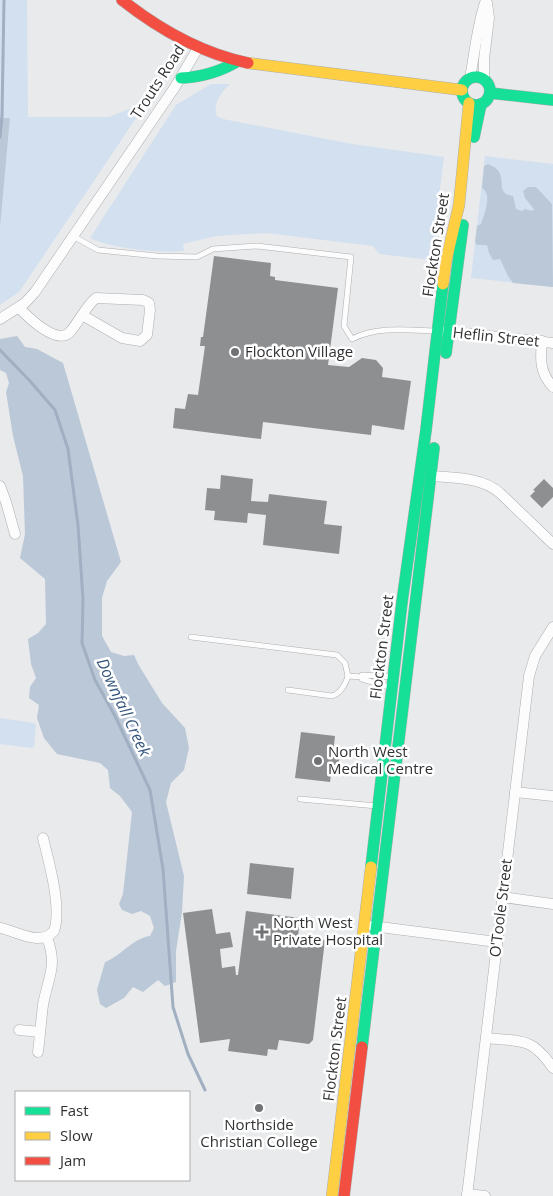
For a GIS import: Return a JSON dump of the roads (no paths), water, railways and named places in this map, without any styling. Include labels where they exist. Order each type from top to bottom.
[{"type":"street","points":[[122,0],[159,28],[198,48]]},
{"type":"street","points":[[470,78],[476,50],[479,19],[487,0]]},
{"type":"street","points":[[484,79],[484,60],[489,18],[487,0]]},
{"type":"street","name":"Trouts Road","points":[[0,319],[19,308],[35,292],[181,78],[198,48],[238,61],[462,90]]},
{"type":"street","points":[[181,78],[198,77],[228,68],[238,61]]},
{"type":"street","points":[[470,78],[484,79],[489,85],[490,93],[487,100],[481,104],[469,103],[463,98],[464,82],[470,78]]},
{"type":"street","points":[[490,93],[553,100]]},
{"type":"street","name":"Flockton Street","points":[[344,1196],[431,476],[443,331],[446,260],[458,205],[469,103]]},
{"type":"street","name":"Flockton Street","points":[[332,1196],[393,683],[443,331],[473,142],[481,104]]},
{"type":"street","points":[[19,308],[36,323],[60,337],[69,334],[82,315],[92,301],[98,298],[143,300],[148,303],[150,308],[147,335],[140,341],[122,338],[82,315]]},
{"type":"street","name":"Heflin Street","points":[[443,331],[548,342]]},
{"type":"street","points":[[548,342],[541,368],[544,377],[553,387]]},
{"type":"street","points":[[431,476],[478,482],[491,486],[553,544]]},
{"type":"street","points":[[0,486],[5,514],[15,534]]},
{"type":"street","name":"O'Toole Street","points":[[467,1195],[530,669],[534,656],[553,626]]},
{"type":"street","points":[[515,792],[553,796]]},
{"type":"street","points":[[0,928],[37,938],[47,938],[54,931],[56,918],[53,876],[43,838]]},
{"type":"street","points":[[502,898],[553,904]]},
{"type":"street","points":[[364,925],[497,942]]},
{"type":"street","points":[[38,1052],[44,1003],[53,963],[47,938]]},
{"type":"street","points":[[19,1030],[40,1032]]},
{"type":"street","points":[[486,1038],[530,1044],[541,1052],[553,1068]]},
{"type":"street","points":[[467,1195],[485,1196]]},
{"type":"lane","points":[[73,235],[98,250],[158,256],[191,257],[202,255],[213,249],[257,246],[351,257],[344,326],[352,340],[361,335],[400,329],[443,331]]},
{"type":"lane","points":[[191,637],[337,655],[345,663],[348,676],[342,689],[335,696],[288,690]]},
{"type":"lane","points":[[348,676],[362,677],[365,674],[393,683]]},
{"type":"lane","points":[[362,677],[365,682],[393,683]]},
{"type":"lane","points":[[300,799],[378,806]]},
{"type":"waterway","name":"Downfall Creek","points":[[0,137],[4,0]]},
{"type":"waterway","name":"Downfall Creek","points":[[0,350],[55,410],[68,449],[78,525],[83,599],[82,643],[95,680],[115,716],[150,790],[163,869],[173,1007],[188,1054],[205,1090]]},
{"type":"place","name":"Flockton Village","points":[[235,352]]},
{"type":"place","name":"North West Medical Centre","points":[[318,761]]},
{"type":"place","name":"North West Private Hospital","points":[[262,932]]},
{"type":"place","name":"Northside Christian College","points":[[259,1108]]}]
